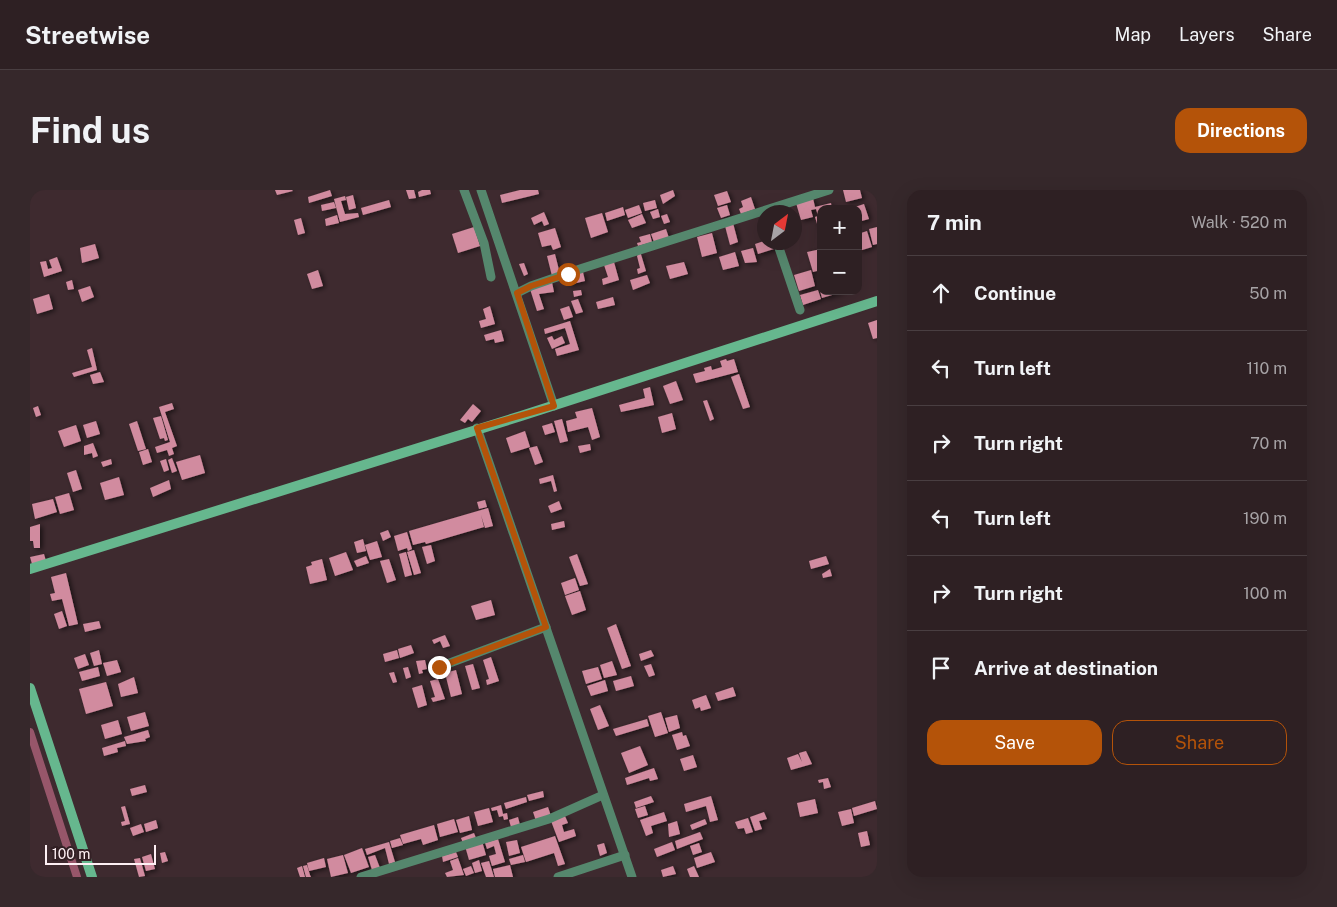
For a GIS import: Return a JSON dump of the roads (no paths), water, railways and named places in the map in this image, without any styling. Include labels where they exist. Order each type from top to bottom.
[{"type":"street","points":[[464,190],[484,243],[491,277]]},
{"type":"street","points":[[481,190],[554,406]]},
{"type":"street","points":[[787,205],[829,190]]},
{"type":"street","points":[[517,293],[531,286],[592,265],[757,215]]},
{"type":"street","points":[[780,250],[800,310]]},
{"type":"street","points":[[30,569],[477,428],[554,406],[877,301]]},
{"type":"street","points":[[477,428],[632,877]]},
{"type":"street","points":[[439,667],[546,627]]},
{"type":"street","points":[[30,688],[92,877]]},
{"type":"street","points":[[360,877],[549,819],[603,795]]},
{"type":"street","points":[[558,877],[625,855]]},
{"type":"waterway","points":[[30,732],[77,877]]}]
